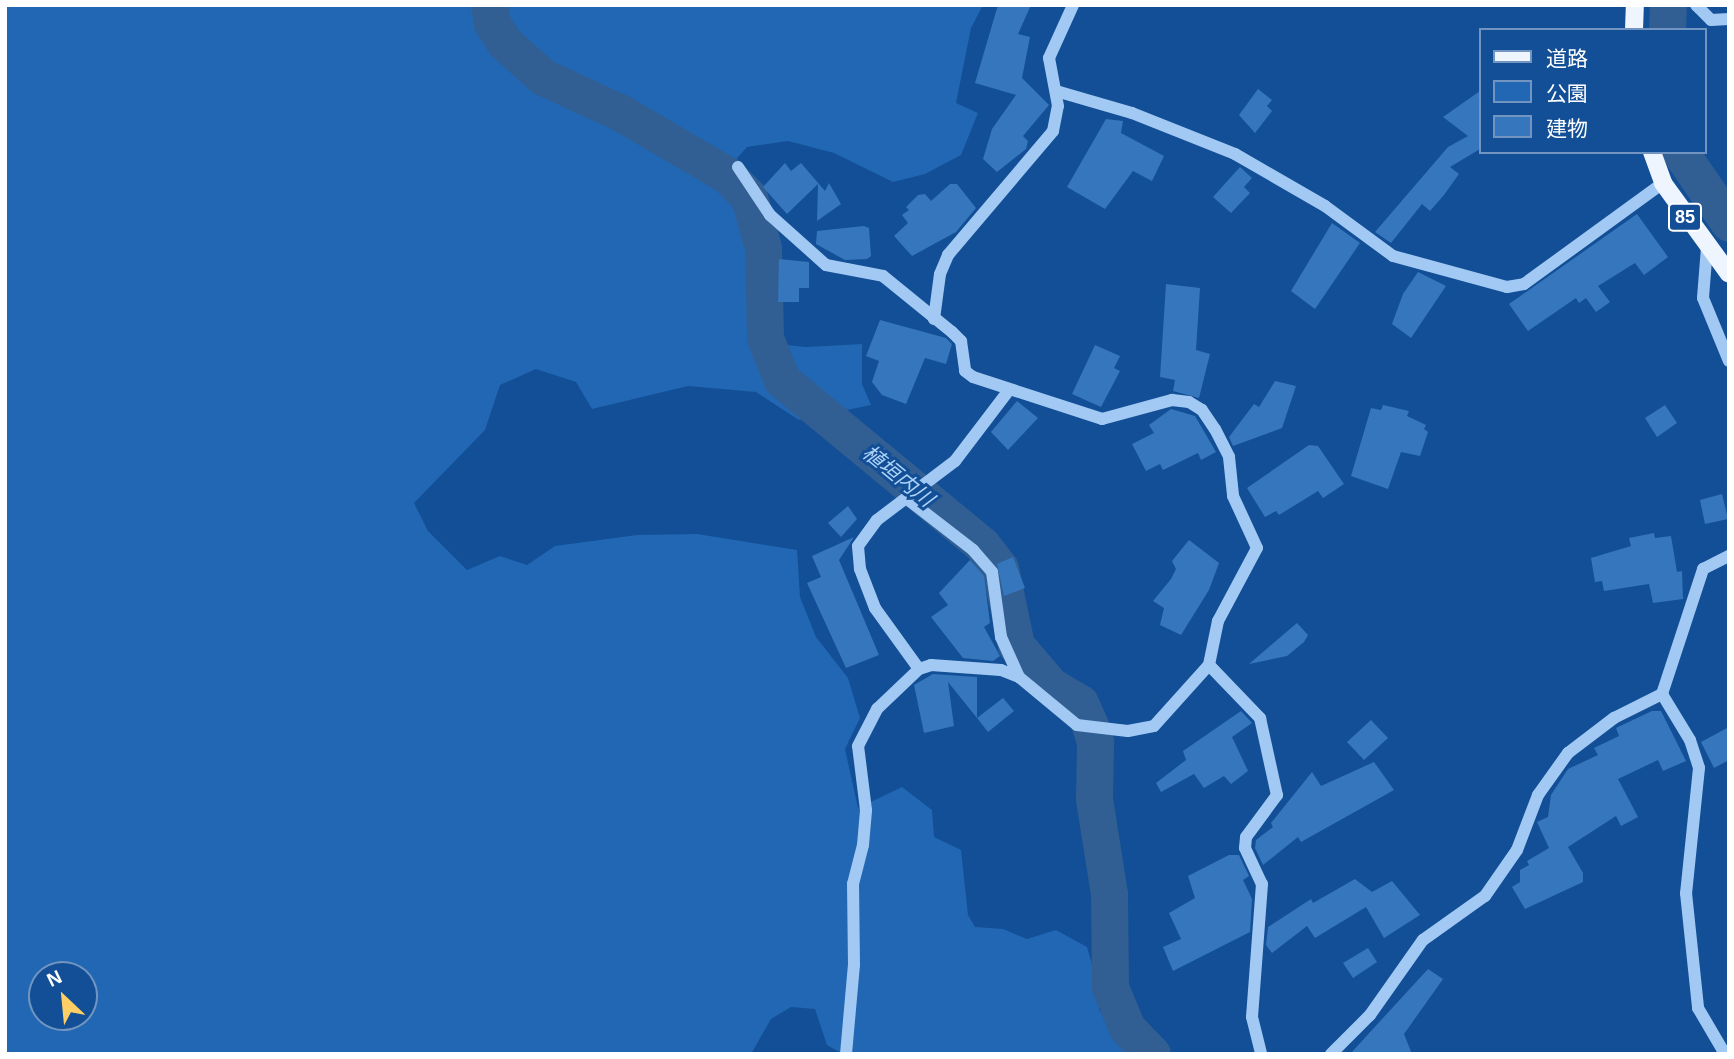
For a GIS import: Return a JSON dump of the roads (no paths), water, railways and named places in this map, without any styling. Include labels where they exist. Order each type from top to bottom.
[{"type":"main road","points":[[1634,28],[1635,5]]},
{"type":"main road","name":"85","points":[[1653,154],[1663,183],[1729,274]]},
{"type":"street","points":[[934,320],[940,274],[948,255],[983,217],[999,190],[1043,147],[1058,115],[1049,58],[1073,5]]},
{"type":"street","points":[[1696,5],[1711,20],[1729,19]]},
{"type":"street","points":[[1056,91],[1132,113],[1234,154],[1315,200],[1393,256],[1507,287],[1524,284],[1663,183]]},
{"type":"street","points":[[738,167],[770,215],[826,265],[883,276],[961,341],[965,371],[1009,390],[1102,419],[1118,418],[1172,400],[1189,402],[1202,410],[1229,457],[1233,496],[1256,548],[1219,621],[1209,665],[1154,726],[1128,731],[1077,724],[1019,677],[1001,637],[992,572],[973,550],[906,498]]},
{"type":"street","points":[[1707,247],[1703,298],[1729,361]]},
{"type":"street","points":[[919,669],[884,626],[858,558],[867,529],[955,461],[1009,390]]},
{"type":"street","points":[[1331,1054],[1370,1015],[1423,940],[1485,896],[1517,850],[1538,795],[1569,753],[1614,719],[1661,694],[1703,569],[1729,556]]},
{"type":"street","points":[[846,1054],[854,965],[853,884],[863,845],[866,810],[858,746],[877,709],[919,669],[931,664],[964,666],[1019,677]]},
{"type":"street","points":[[1209,665],[1260,718],[1276,778],[1278,795],[1246,837],[1245,848],[1262,884],[1252,1017],[1261,1054]]},
{"type":"street","points":[[1661,694],[1690,740],[1699,768],[1686,893],[1699,1008],[1725,1054]]},
{"type":"waterway","name":"植垣内川","points":[[489,5],[492,23],[505,43],[543,77],[621,113],[727,175],[749,197],[763,248],[765,338],[782,380],[982,545],[1000,568],[1016,645],[1050,685],[1080,703],[1095,742],[1094,799],[1109,894],[1110,987],[1127,1028],[1152,1054]]},
{"type":"waterway","points":[[1667,28],[1668,5]]},
{"type":"waterway","points":[[1681,154],[1729,223]]}]
